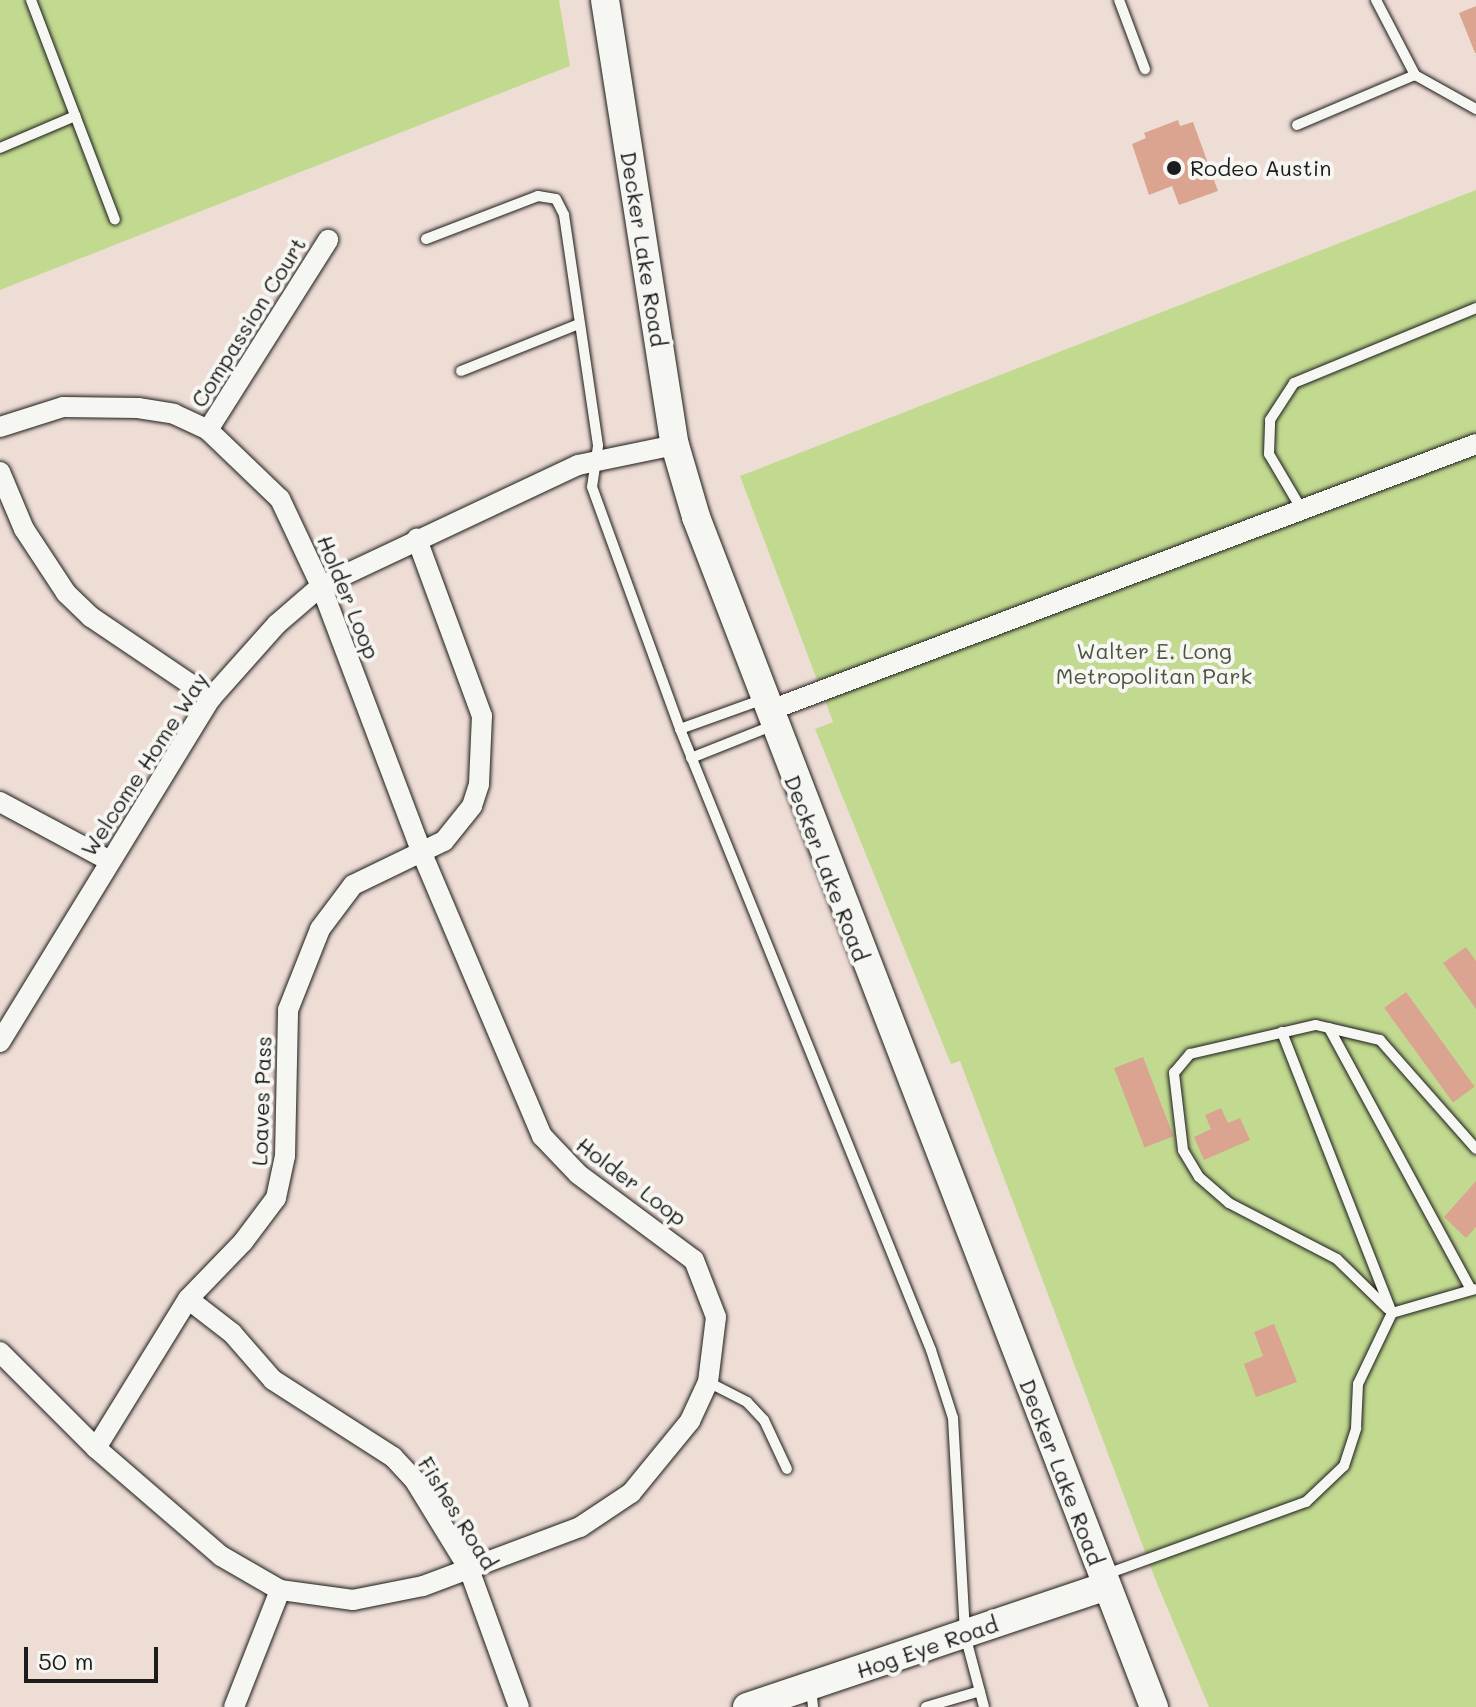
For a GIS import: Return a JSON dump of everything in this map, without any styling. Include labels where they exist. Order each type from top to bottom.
[{"type":"main road","name":"Decker Lake Road","points":[[605,0],[675,445],[696,517],[768,712],[1154,1707]]},
{"type":"main road","name":"Hog Eye Road","points":[[747,1707],[812,1696],[1104,1581]]},
{"type":"street","name":"Compassion Court","points":[[208,430],[328,240]]},
{"type":"street","name":"Holder Loop","points":[[0,427],[63,407],[105,406],[174,414],[208,430],[280,499],[321,586],[421,851],[542,1136],[578,1174],[694,1260],[716,1317],[708,1382],[690,1421],[631,1493],[580,1527],[423,1586],[353,1600],[280,1590],[209,1547],[96,1448],[0,1352]]},
{"type":"street","points":[[768,712],[1476,444]]},
{"type":"street","name":"Welcome Home Way","points":[[0,1042],[211,698],[277,624],[321,586],[578,465],[675,445]]},
{"type":"street","points":[[0,472],[24,529],[66,593],[91,617],[211,698]]},
{"type":"street","name":"Loaves Pass","points":[[96,1448],[188,1299],[243,1242],[282,1182],[288,1010],[320,929],[353,885],[421,851],[461,826],[479,784],[484,745],[482,716],[417,539]]},
{"type":"street","points":[[0,802],[110,861]]},
{"type":"street","name":"Fishes Road","points":[[188,1299],[232,1333],[273,1380],[393,1457],[415,1481],[469,1569],[519,1707]]},
{"type":"street","points":[[234,1707],[280,1590]]},
{"type":"lane","points":[[31,0],[115,220]]},
{"type":"lane","points":[[1119,0],[1145,69]]},
{"type":"lane","points":[[1376,0],[1415,75],[1476,109]]},
{"type":"lane","points":[[1297,125],[1415,75]]},
{"type":"lane","points":[[0,148],[75,116]]},
{"type":"lane","points":[[426,239],[538,196],[556,199],[564,215],[598,446],[592,487],[691,758],[931,1350],[953,1418],[965,1635],[984,1707]]},
{"type":"lane","points":[[1302,510],[1269,454],[1270,420],[1294,383],[1476,308]]},
{"type":"lane","points":[[461,371],[579,324]]},
{"type":"lane","points":[[680,729],[768,712]]},
{"type":"lane","points":[[691,758],[768,712]]},
{"type":"lane","points":[[1392,1313],[1337,1259],[1229,1203],[1199,1177],[1183,1150],[1174,1073],[1190,1054],[1316,1025],[1380,1040],[1476,1149]]},
{"type":"lane","points":[[1329,1028],[1473,1289],[1392,1313]]},
{"type":"lane","points":[[1104,1581],[1306,1502],[1344,1466],[1356,1428],[1358,1384],[1392,1313],[1282,1032]]},
{"type":"lane","points":[[708,1382],[747,1402],[764,1420],[787,1469]]},
{"type":"lane","points":[[926,1707],[980,1691]]},
{"type":"green space","points":[[0,0],[559,0],[570,66],[0,290]]},
{"type":"green space","name":"Walter E. Long Metropolitan Park","points":[[1476,190],[1476,1707],[1209,1707],[1156,1581],[960,1061],[951,1064],[815,729],[833,722],[740,476]]},
{"type":"building","points":[[1476,6],[1476,53],[1475,53],[1459,13]]},
{"type":"building","name":"Rodeo Austin","points":[[1178,120],[1180,126],[1193,122],[1218,191],[1179,205],[1172,186],[1149,195],[1132,144],[1146,138],[1144,133]]},
{"type":"building","points":[[1466,947],[1476,961],[1476,1009],[1443,963]]},
{"type":"building","points":[[1406,992],[1475,1087],[1453,1103],[1384,1008]]},
{"type":"building","points":[[1143,1057],[1173,1136],[1145,1147],[1114,1068]]},
{"type":"building","points":[[1221,1108],[1228,1123],[1240,1118],[1250,1140],[1204,1160],[1194,1137],[1211,1129],[1205,1115]]},
{"type":"building","points":[[1476,1181],[1476,1227],[1466,1238],[1444,1217]]},
{"type":"building","points":[[1274,1324],[1297,1382],[1256,1397],[1244,1364],[1263,1356],[1254,1332]]},
{"type":"place","name":"Rodeo Austin","points":[[1174,168]]}]
